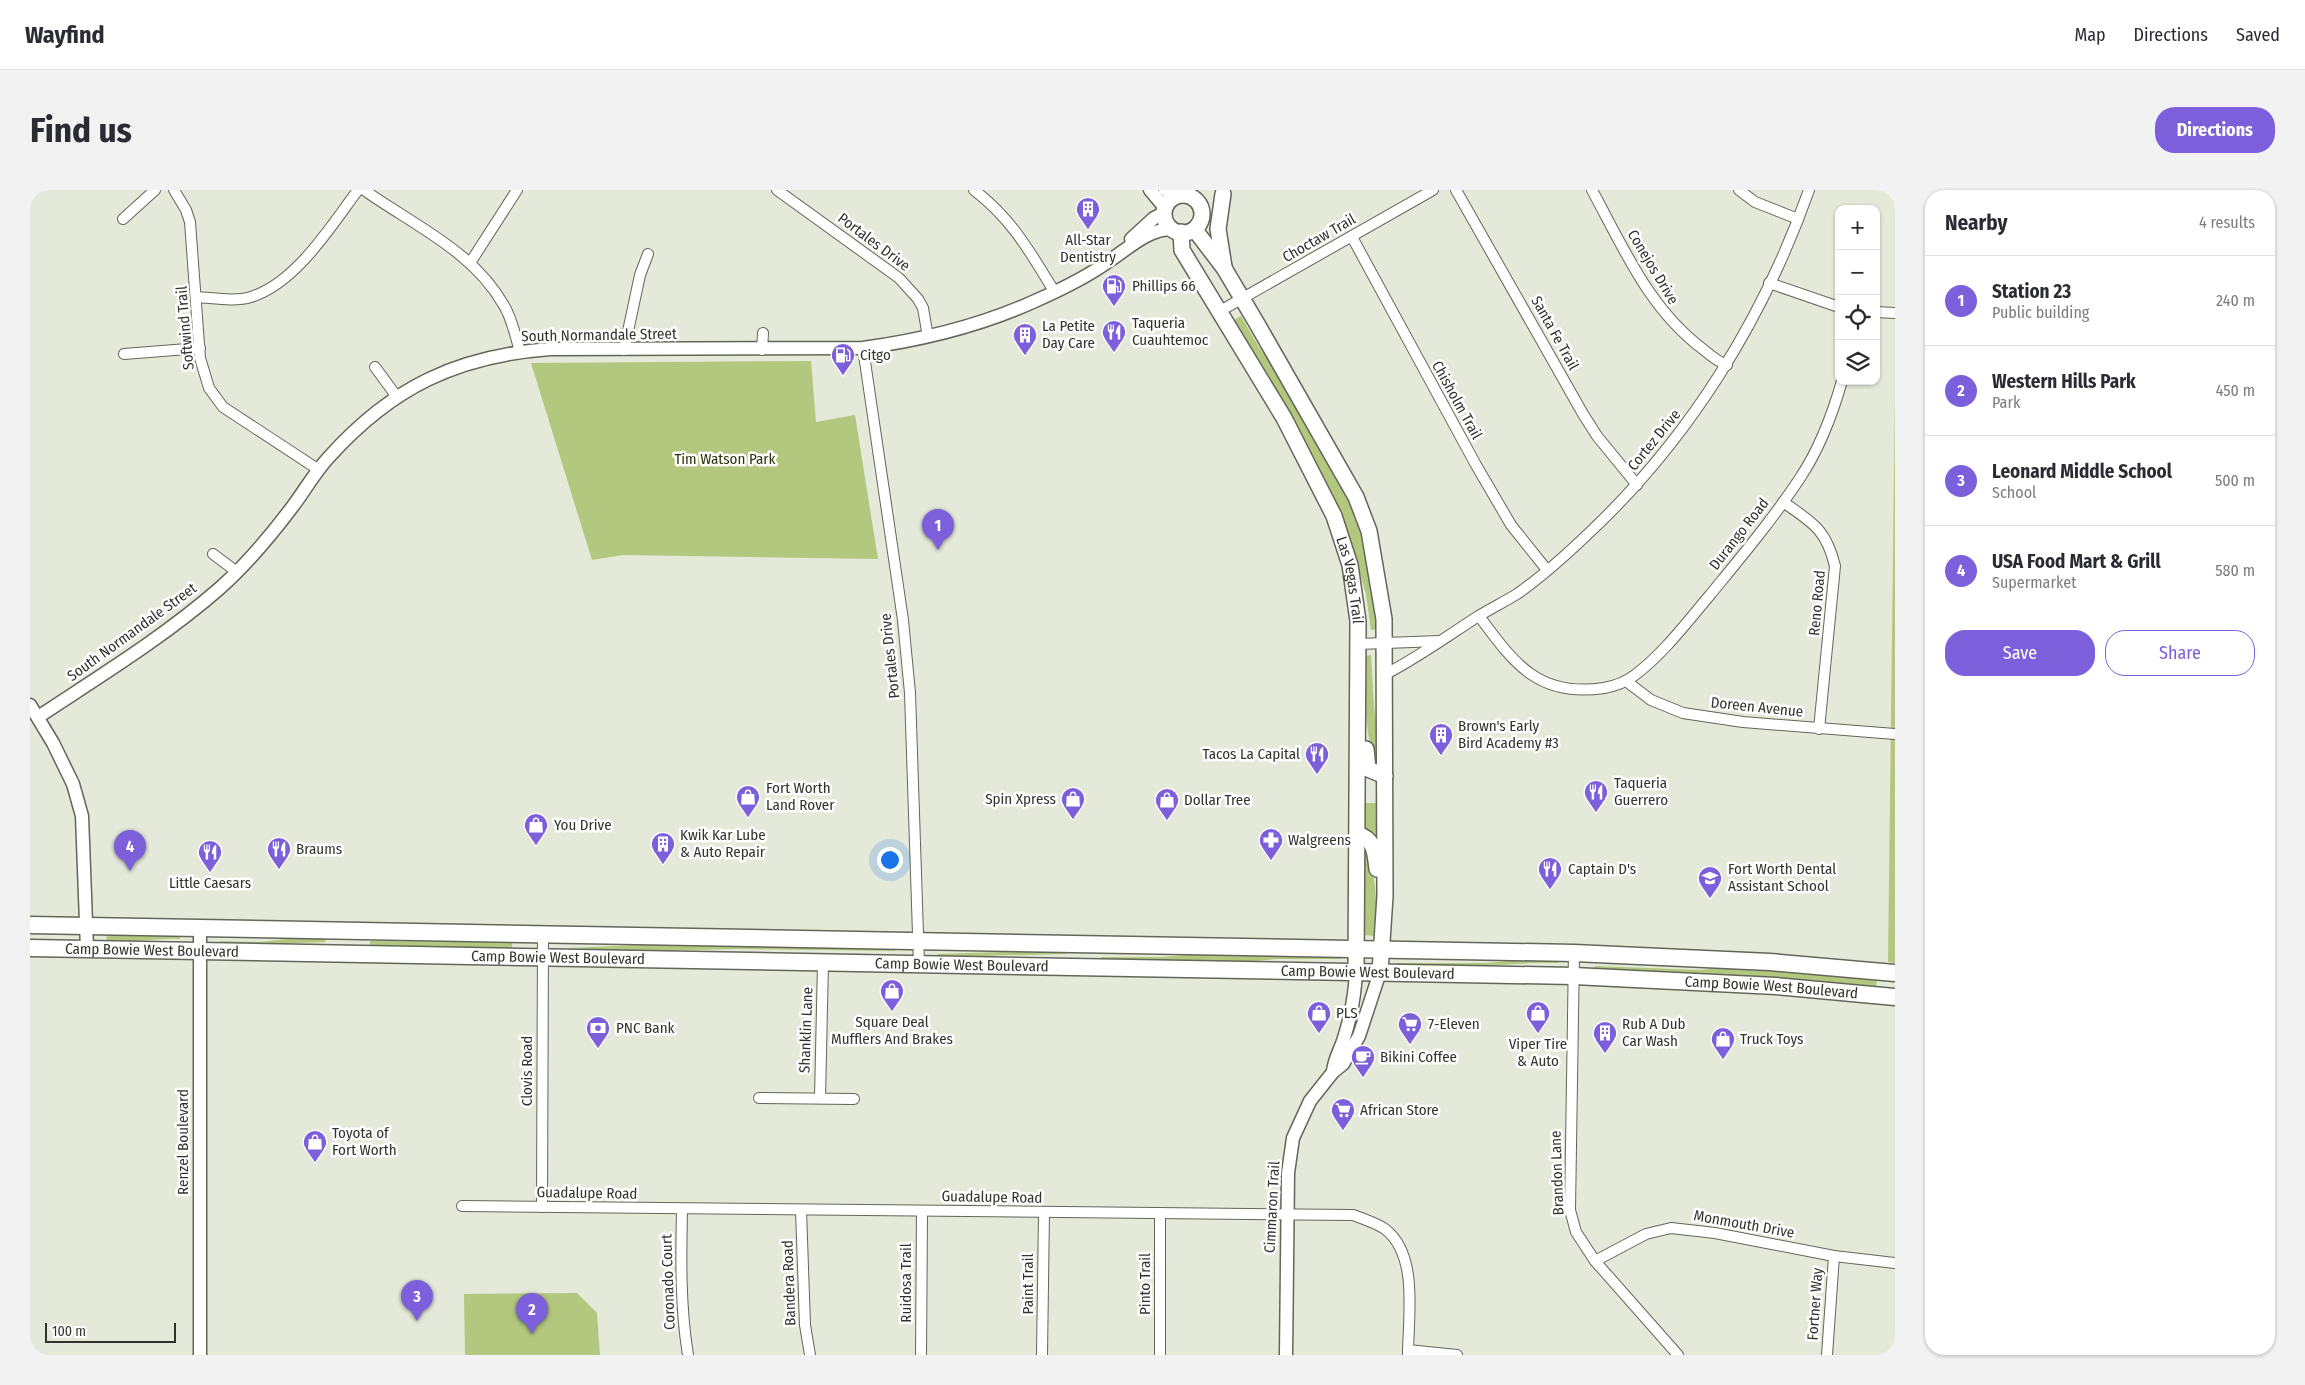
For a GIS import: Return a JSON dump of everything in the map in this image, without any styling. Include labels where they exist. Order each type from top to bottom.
[{"type":"main road","points":[[1176,231],[1194,229],[1224,192]]},
{"type":"main road","points":[[1224,192],[1218,229],[1224,268]]},
{"type":"main road","points":[[1164,211],[1168,202],[1180,196],[1201,194],[1200,221],[1195,230],[1224,268]]},
{"type":"main road","name":"Las Vegas Trail","points":[[1164,211],[1176,231],[1182,250],[1204,289],[1220,311],[1284,418],[1334,516],[1350,565],[1358,621],[1356,972]]},
{"type":"main road","name":"Las Vegas Trail","points":[[1224,268],[1356,497],[1369,531],[1384,619],[1385,896],[1380,972]]},
{"type":"main road","points":[[1357,715],[1364,723],[1366,729],[1368,769],[1385,776]]},
{"type":"main road","points":[[1357,834],[1365,836],[1373,846],[1378,885],[1380,892],[1385,896]]},
{"type":"main road","name":"Camp Bowie West Boulevard","points":[[30,925],[1574,953],[1770,962],[1895,973]]},
{"type":"main road","points":[[340,931],[340,954]]},
{"type":"main road","points":[[1086,945],[1086,967]]},
{"type":"main road","name":"Camp Bowie West Boulevard","points":[[30,948],[1574,976],[1766,986],[1889,996]]},
{"type":"main road","points":[[1889,996],[1885,985],[1895,980]]},
{"type":"street","points":[[123,219],[155,190]]},
{"type":"street","name":"Softwind Trail","points":[[174,190],[186,210],[190,222],[200,358],[209,388],[223,407],[319,470]]},
{"type":"street","points":[[197,297],[240,299],[250,298],[265,291],[285,276],[312,251],[358,190]]},
{"type":"street","points":[[364,190],[456,252],[478,271],[504,305],[520,351]]},
{"type":"street","points":[[470,263],[517,190]]},
{"type":"street","name":"Portales Drive","points":[[777,190],[900,278],[918,298],[923,308],[928,337]]},
{"type":"street","points":[[974,190],[1013,226],[1030,248],[1054,291]]},
{"type":"street","points":[[1150,190],[1164,211]]},
{"type":"street","points":[[1165,190],[1180,196]]},
{"type":"street","name":"Choctaw Trail","points":[[1220,311],[1433,190]]},
{"type":"street","name":"Santa Fe Trail","points":[[1456,190],[1583,414],[1597,436],[1637,485]]},
{"type":"street","name":"Conejos Drive","points":[[1592,190],[1644,285],[1667,318],[1686,336],[1727,365]]},
{"type":"street","points":[[1739,190],[1755,202],[1798,219]]},
{"type":"street","name":"Cortez Drive","points":[[1384,675],[1517,594],[1601,522],[1637,485],[1693,416],[1727,365],[1769,283],[1809,190]]},
{"type":"street","name":"South Normandale Street","points":[[1124,250],[1130,240],[1164,211]]},
{"type":"street","name":"South Normandale Street","points":[[38,717],[174,626],[236,572],[292,508],[328,457],[372,415],[397,397],[426,380],[466,363],[520,351],[550,349],[762,350],[863,348],[928,337],[1008,313],[1109,262],[1153,232],[1176,231]]},
{"type":"street","name":"Chisholm Trail","points":[[1352,236],[1511,525],[1546,570]]},
{"type":"street","points":[[624,350],[640,276],[648,254]]},
{"type":"street","points":[[1769,283],[1835,306]]},
{"type":"street","points":[[1880,312],[1895,313]]},
{"type":"street","points":[[762,350],[763,334]]},
{"type":"street","points":[[124,354],[200,348]]},
{"type":"street","name":"Portales Drive","points":[[863,348],[903,620],[910,693],[915,796],[919,964]]},
{"type":"street","points":[[375,367],[397,397]]},
{"type":"street","name":"Durango Road","points":[[1626,681],[1649,662],[1688,621],[1769,523],[1818,447],[1830,420],[1841,385]]},
{"type":"street","name":"Reno Road","points":[[1783,502],[1819,529],[1828,540],[1835,566],[1819,728]]},
{"type":"street","points":[[213,554],[236,572]]},
{"type":"street","points":[[1478,616],[1507,655],[1530,676],[1543,682],[1560,687],[1593,689],[1626,681]]},
{"type":"street","points":[[1358,644],[1441,641]]},
{"type":"street","name":"Doreen Avenue","points":[[1626,681],[1651,700],[1682,713],[1895,734]]},
{"type":"street","points":[[30,705],[73,784],[82,816],[87,949]]},
{"type":"street","name":"Renzel Boulevard","points":[[200,929],[200,1355]]},
{"type":"street","name":"Clovis Road","points":[[542,1207],[543,935]]},
{"type":"street","name":"Brandon Lane","points":[[1574,953],[1570,1210],[1576,1232],[1595,1261],[1678,1355]]},
{"type":"street","name":"Shanklin Lane","points":[[820,1098],[823,962]]},
{"type":"street","name":"Cimmaron Trail","points":[[1333,1072],[1335,1057],[1343,1040],[1352,1010],[1356,972]]},
{"type":"street","name":"Cimmaron Trail","points":[[1286,1355],[1286,1215],[1288,1173],[1293,1138],[1310,1101],[1333,1072],[1343,1064],[1359,1036],[1380,972]]},
{"type":"street","points":[[759,1098],[854,1099]]},
{"type":"street","name":"Guadalupe Road","points":[[462,1206],[1353,1215],[1386,1230],[1396,1241],[1407,1261],[1408,1353]]},
{"type":"street","name":"Coronado Court","points":[[682,1208],[682,1319],[688,1355]]},
{"type":"street","name":"Bandera Road","points":[[801,1210],[805,1325],[810,1355]]},
{"type":"street","name":"Ruidosa Trail","points":[[921,1355],[922,1211]]},
{"type":"street","name":"Paint Trail","points":[[1042,1355],[1044,1212]]},
{"type":"street","name":"Pinto Trail","points":[[1160,1213],[1160,1355]]},
{"type":"street","name":"Monmouth Drive","points":[[1595,1261],[1646,1234],[1671,1228],[1715,1233],[1834,1256],[1895,1264]]},
{"type":"street","name":"Fortner Way","points":[[1827,1355],[1834,1256]]},
{"type":"street","points":[[1408,1353],[1457,1355]]},
{"type":"green space","points":[[1241,316],[1259,347],[1279,374],[1352,504],[1364,534],[1371,564],[1378,629],[1371,630],[1366,594],[1341,513],[1234,320]]},
{"type":"green space","name":"Tim Watson Park","points":[[811,361],[816,422],[855,415],[878,559],[623,555],[592,560],[531,363]]},
{"type":"green space","points":[[1895,394],[1895,963],[1888,962]]},
{"type":"green space","points":[[1371,655],[1378,736],[1378,767],[1376,769],[1369,741],[1365,699],[1364,656]]},
{"type":"green space","points":[[1365,803],[1377,803],[1377,838],[1364,827]]},
{"type":"green space","points":[[1365,848],[1372,870],[1375,891],[1376,936],[1364,935]]},
{"type":"green space","points":[[107,935],[180,936],[180,939],[106,941]]},
{"type":"green space","points":[[294,938],[326,938],[325,942],[220,944],[220,941],[260,942]]},
{"type":"green space","points":[[370,941],[512,942],[512,950],[370,946]]},
{"type":"green space","points":[[668,944],[895,949],[895,951],[737,949],[641,951],[566,948]]},
{"type":"green space","points":[[1066,951],[1066,954],[937,957],[937,954]]},
{"type":"green space","points":[[1200,954],[1341,956],[1341,959],[1277,959],[1243,962],[1100,960],[1101,957],[1162,957]]},
{"type":"green space","points":[[1519,960],[1557,960],[1558,963],[1484,966],[1397,965],[1397,963],[1486,963]]},
{"type":"green space","points":[[1595,966],[1701,970],[1725,967],[1877,979],[1876,987],[1717,975],[1594,969]]},
{"type":"green space","points":[[577,1293],[597,1313],[600,1355],[465,1355],[464,1294]]},
{"type":"place","name":"All-Star Dentistry","points":[[1088,230]]},
{"type":"place","name":"Phillips 66","points":[[1114,307]]},
{"type":"place","name":"Taqueria Cuauhtemoc","points":[[1114,353]]},
{"type":"place","name":"La Petite Day Care","points":[[1025,356]]},
{"type":"place","name":"Citgo","points":[[843,376]]},
{"type":"place","name":"Station 23","points":[[938,550]]},
{"type":"place","name":"Brown's Early Bird Academy #3","points":[[1441,756]]},
{"type":"place","name":"Tacos La Capital","points":[[1317,775]]},
{"type":"place","name":"Taqueria Guerrero","points":[[1596,813]]},
{"type":"place","name":"Fort Worth Land Rover","points":[[748,818]]},
{"type":"place","name":"Spin Xpress","points":[[1073,820]]},
{"type":"place","name":"Dollar Tree","points":[[1167,821]]},
{"type":"place","name":"You Drive","points":[[536,846]]},
{"type":"place","name":"Walgreens","points":[[1271,861]]},
{"type":"place","name":"Kwik Kar Lube & Auto Repair","points":[[663,865]]},
{"type":"place","name":"Braums","points":[[279,870]]},
{"type":"place","name":"USA Food Mart & Grill","points":[[130,871]]},
{"type":"place","name":"Little Caesars","points":[[210,873]]},
{"type":"place","name":"Captain D's","points":[[1550,890]]},
{"type":"place","name":"Fort Worth Dental Assistant School","points":[[1710,899]]},
{"type":"place","name":"Square Deal Mufflers And Brakes","points":[[892,1012]]},
{"type":"place","name":"PLS","points":[[1319,1034]]},
{"type":"place","name":"Viper Tire & Auto","points":[[1538,1034]]},
{"type":"place","name":"7-Eleven","points":[[1410,1045]]},
{"type":"place","name":"PNC Bank","points":[[598,1049]]},
{"type":"place","name":"Rub A Dub Car Wash","points":[[1605,1054]]},
{"type":"place","name":"Truck Toys","points":[[1723,1060]]},
{"type":"place","name":"Bikini Coffee","points":[[1363,1078]]},
{"type":"place","name":"African Store","points":[[1343,1131]]},
{"type":"place","name":"Toyota of Fort Worth","points":[[315,1163]]},
{"type":"place","name":"Leonard Middle School","points":[[417,1321]]},
{"type":"place","name":"Western Hills Park","points":[[532,1334]]}]
